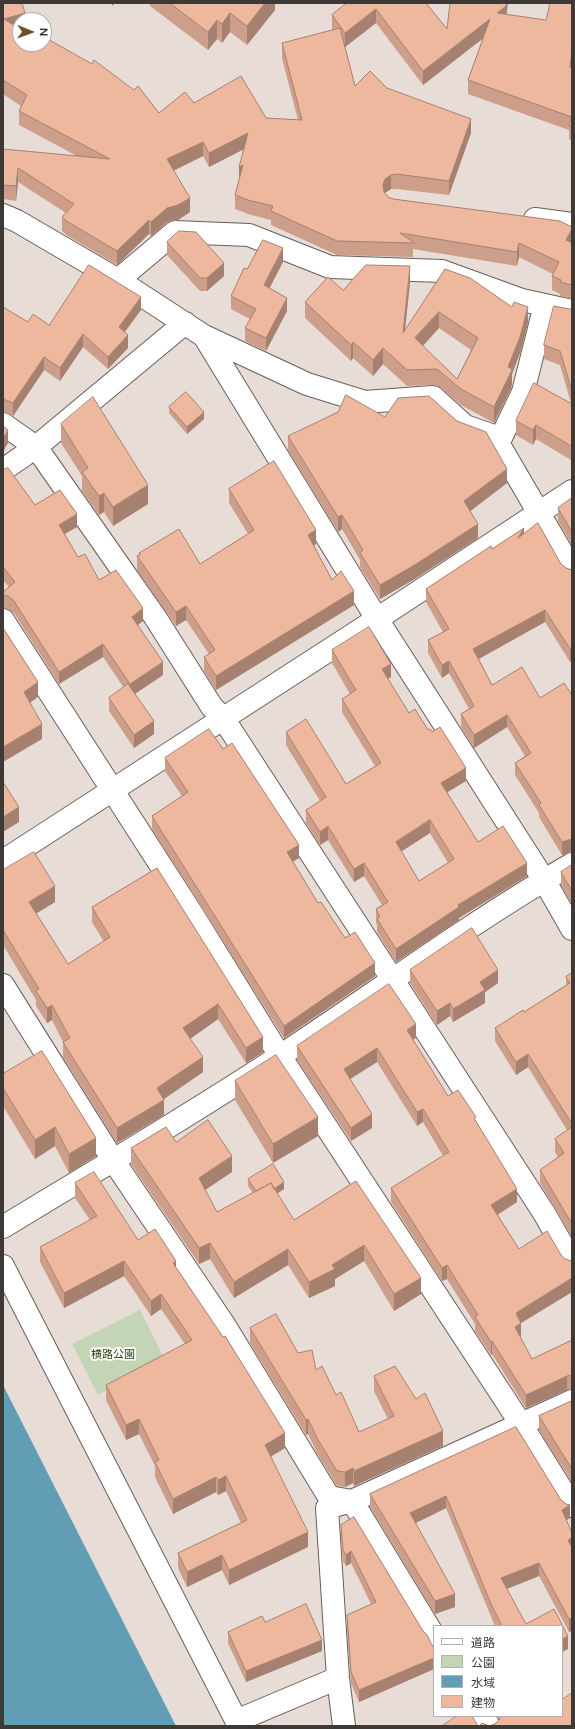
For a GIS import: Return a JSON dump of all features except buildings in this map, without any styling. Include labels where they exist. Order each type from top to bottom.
[{"type":"street","points":[[3,215],[17,220],[118,280],[204,336],[307,384],[365,402],[433,397],[465,426],[494,436],[538,514],[572,570]]},
{"type":"street","points":[[513,216],[572,224]]},
{"type":"street","points":[[118,280],[175,232],[249,235],[330,267],[442,271],[522,300],[572,311]]},
{"type":"street","points":[[498,444],[523,392],[545,305]]},
{"type":"street","points":[[3,470],[36,447],[185,323]]},
{"type":"street","points":[[204,336],[377,619],[544,880],[572,929]]},
{"type":"street","points":[[3,424],[36,447],[155,617],[212,707],[223,718],[391,980],[544,1213],[572,1262]]},
{"type":"street","points":[[3,861],[113,791],[572,491]]},
{"type":"street","points":[[3,620],[194,917],[280,1056],[521,1424],[572,1506]]},
{"type":"street","points":[[3,1227],[280,1056],[391,980],[544,880],[572,864]]},
{"type":"street","points":[[3,985],[112,1160],[225,1326],[329,1497],[352,1501],[433,1634]]},
{"type":"street","points":[[3,1266],[237,1723],[338,1678]]},
{"type":"street","points":[[344,1726],[338,1678],[327,1508],[352,1501],[572,1401]]},
{"type":"street","points":[[484,1717],[489,1726]]},
{"type":"green space","name":"横路公園","points":[[140,1310],[164,1358],[98,1395],[72,1344]]},
{"type":"water","points":[[3,1385],[176,1726],[3,1726]]}]
